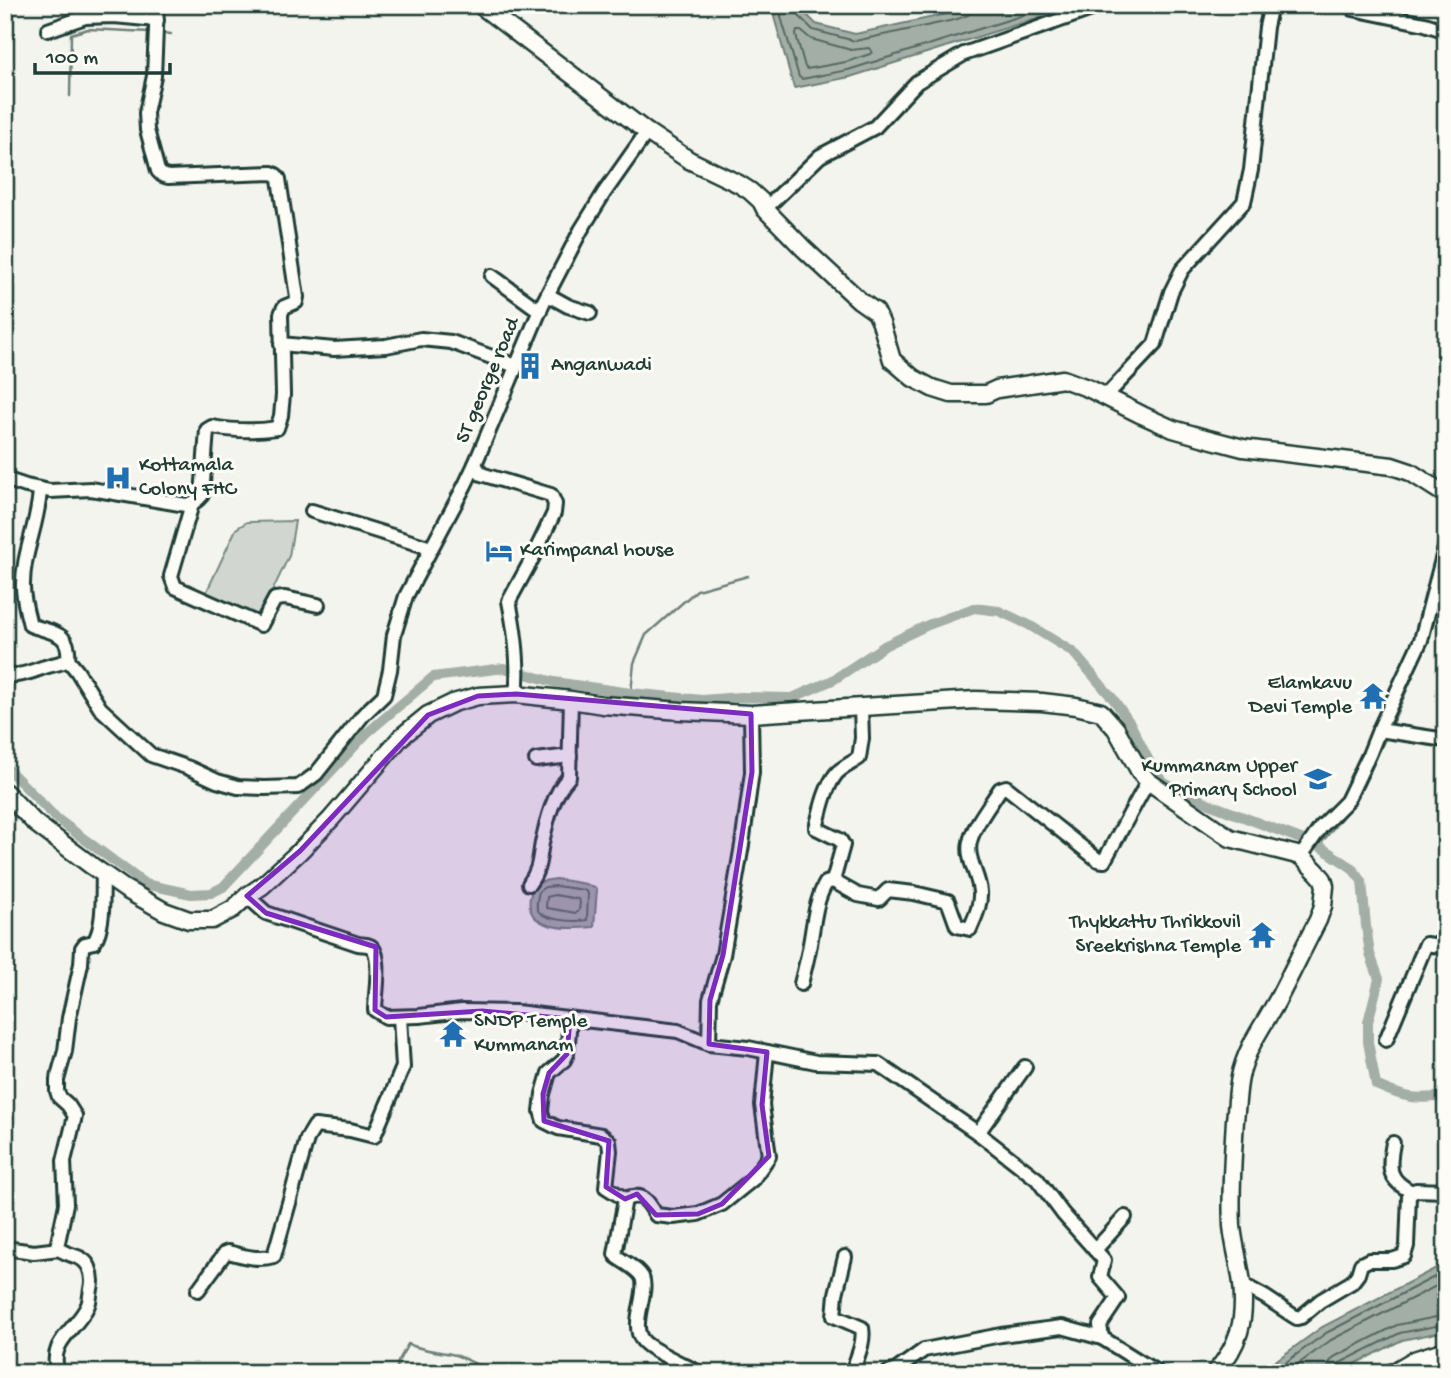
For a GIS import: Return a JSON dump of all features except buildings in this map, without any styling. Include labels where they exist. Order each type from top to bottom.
[{"type":"main road","points":[[480,5],[647,132],[689,159],[750,191],[765,209],[859,300],[876,312],[892,360],[913,378],[932,388],[951,394],[986,394],[997,389],[1063,379],[1173,429],[1243,448],[1392,466],[1419,477],[1446,495]]},
{"type":"main road","points":[[5,792],[35,822],[103,874],[164,911],[189,920],[212,920],[233,909],[300,851],[401,737],[428,715],[453,703],[478,696],[517,689],[616,706],[751,714],[975,700],[1042,702],[1101,712],[1116,729],[1148,781],[1230,838],[1304,853],[1325,886],[1318,920],[1277,1001],[1251,1044],[1239,1080],[1231,1167],[1232,1229],[1242,1285],[1243,1311],[1240,1332],[1234,1347],[1215,1373]]},
{"type":"main road","points":[[1392,1373],[1414,1360],[1446,1350]]},
{"type":"street","points":[[5,479],[50,491],[91,489],[192,504],[202,495],[207,430],[212,427],[237,431],[277,428],[281,416],[281,314],[284,307],[296,302],[297,298],[279,179],[272,173],[168,177],[158,171],[147,130],[146,113],[154,76],[157,5]]},
{"type":"street","points":[[765,209],[820,156],[875,127],[917,82],[964,54],[1103,5]]},
{"type":"street","points":[[1105,397],[1155,344],[1171,292],[1182,270],[1244,202],[1251,170],[1266,27],[1271,5]]},
{"type":"street","points":[[1350,5],[1353,9],[1425,24],[1446,32]]},
{"type":"street","points":[[48,30],[85,17],[114,16],[156,20]]},
{"type":"street","name":"ST george road","points":[[517,689],[514,625],[509,601],[554,513],[555,503],[551,495],[481,474],[475,464],[540,310],[581,230],[647,132]]},
{"type":"street","points":[[492,276],[540,310]]},
{"type":"street","points":[[548,295],[568,306],[590,313]]},
{"type":"street","points":[[281,344],[334,349],[386,346],[421,339],[452,342],[516,366]]},
{"type":"street","points":[[40,489],[40,506],[25,566],[23,587],[30,625],[64,638],[69,649],[68,660],[78,671],[100,708],[151,755],[238,787],[298,787],[316,774],[363,715],[384,695],[394,635],[405,596],[475,464]]},
{"type":"street","points":[[192,504],[171,576],[175,587],[261,625],[275,599],[285,598],[318,605]]},
{"type":"street","points":[[312,512],[431,548]]},
{"type":"street","points":[[1304,853],[1321,827],[1347,801],[1369,755],[1421,640],[1446,544]]},
{"type":"street","points":[[5,675],[30,673],[68,660]]},
{"type":"street","points":[[529,884],[540,863],[542,844],[559,788],[569,777],[570,700]]},
{"type":"street","points":[[833,881],[843,845],[840,840],[816,828],[825,793],[837,772],[859,758],[862,738],[861,708]]},
{"type":"street","points":[[709,1044],[710,1000],[723,956],[752,772],[751,714]]},
{"type":"street","points":[[1379,730],[1446,740]]},
{"type":"street","points":[[536,760],[570,756]]},
{"type":"street","points":[[801,984],[813,922],[827,883],[833,881],[858,895],[879,899],[888,890],[948,901],[957,926],[970,929],[977,914],[980,891],[969,851],[970,842],[1000,789],[1006,788],[1104,862],[1148,781]]},
{"type":"street","points":[[57,1372],[58,1345],[88,1304],[93,1280],[89,1265],[77,1255],[61,1252],[57,1247],[66,1205],[64,1161],[75,1116],[59,1097],[57,1080],[65,1051],[82,948],[85,944],[94,942],[98,936],[103,874]]},
{"type":"street","points":[[247,896],[266,913],[346,941],[370,946],[376,952],[378,968],[374,1010],[386,1017],[462,1011],[516,1012],[678,1031],[709,1044],[816,1062],[878,1064],[978,1133],[1037,1179],[1063,1214],[1104,1260],[1100,1277],[1118,1297],[1100,1325],[1102,1338]]},
{"type":"street","points":[[1387,1040],[1426,944],[1446,947]]},
{"type":"street","points":[[198,1290],[225,1253],[253,1258],[274,1256],[307,1139],[315,1126],[374,1136],[403,1068],[400,1017]]},
{"type":"street","points":[[570,1019],[567,1054],[549,1073],[541,1111],[544,1121],[558,1128],[601,1135],[609,1141],[606,1187],[625,1199]]},
{"type":"street","points":[[625,1199],[634,1195],[640,1196],[649,1203],[656,1215],[673,1217],[698,1214],[722,1204],[753,1179],[769,1156],[762,1105],[767,1052]]},
{"type":"street","points":[[978,1133],[1025,1067]]},
{"type":"street","points":[[1393,1143],[1390,1162],[1392,1175],[1400,1186],[1412,1192]]},
{"type":"street","points":[[1242,1285],[1297,1318],[1301,1317],[1352,1282],[1362,1264],[1369,1260],[1392,1260],[1404,1256],[1407,1246],[1409,1195],[1412,1192],[1446,1191]]},
{"type":"street","points":[[625,1199],[615,1254],[638,1273],[643,1282],[638,1325],[640,1336],[648,1346],[683,1369],[699,1373]]},
{"type":"street","points":[[1095,1250],[1125,1217]]},
{"type":"street","points":[[5,1248],[34,1252],[59,1249]]},
{"type":"street","points":[[845,1257],[834,1316],[862,1328],[862,1343],[855,1372]]},
{"type":"street","points":[[888,1373],[924,1350],[1062,1326],[1102,1338],[1158,1373]]},
{"type":"highlighted area","points":[[516,694],[751,714],[752,772],[723,955],[710,1000],[709,1044],[767,1052],[762,1105],[769,1156],[722,1204],[698,1214],[656,1215],[637,1194],[625,1199],[606,1187],[609,1141],[544,1121],[543,1094],[549,1073],[567,1054],[570,1019],[482,1011],[386,1017],[375,1010],[376,947],[266,913],[247,896],[300,851],[428,715],[478,696]]},
{"type":"shaded area","points":[[295,521],[289,556],[260,617],[234,608],[206,593],[236,529],[247,522]]},
{"type":"water","points":[[776,5],[806,5],[805,13],[816,24],[855,34],[952,13],[976,5],[1079,5],[850,77],[794,88],[774,17]]},
{"type":"water","points":[[556,879],[586,884],[597,889],[594,927],[557,927],[536,919],[531,911],[530,900],[534,885]]},
{"type":"water","points":[[1446,1263],[1446,1331],[1402,1340],[1337,1373],[1259,1373],[1322,1327]]},
{"type":"waterway","points":[[70,96],[71,34],[88,29],[149,32]]},
{"type":"waterway","points":[[163,33],[171,34]]},
{"type":"waterway","points":[[631,693],[634,663],[646,635],[697,590],[748,576]]},
{"type":"waterway","points":[[1392,724],[1428,641],[1446,576]]},
{"type":"waterway","points":[[5,766],[56,818],[145,884],[191,894],[211,893],[223,887],[367,733],[433,677],[504,668],[554,682],[631,693],[702,700],[740,697],[792,698],[833,680],[886,645],[928,625],[974,608],[999,611],[1029,625],[1073,652],[1114,700],[1130,723],[1152,767],[1164,782],[1212,805],[1319,846],[1351,867],[1362,881],[1370,954],[1379,979],[1368,1022],[1368,1042],[1376,1085],[1410,1097],[1446,1096]]},
{"type":"waterway","points":[[1319,846],[1358,797],[1385,739]]},
{"type":"waterway","points":[[396,1373],[398,1362],[408,1344],[456,1355],[492,1373]]},
{"type":"place","name":"Anganwadi","points":[[530,366]]},
{"type":"place","name":"Kottamala Colony FHC","points":[[118,478]]},
{"type":"place","name":"Karimpanal house","points":[[499,551]]},
{"type":"place","name":"Elamkavu Devi Temple","points":[[1373,696]]},
{"type":"place","name":"Kummanam Upper Primary School","points":[[1318,779]]},
{"type":"place","name":"Thykkattu Thrikkovil Sreekrishna Temple","points":[[1262,935]]},
{"type":"place","name":"SNDP Temple Kummanam","points":[[453,1034]]}]
